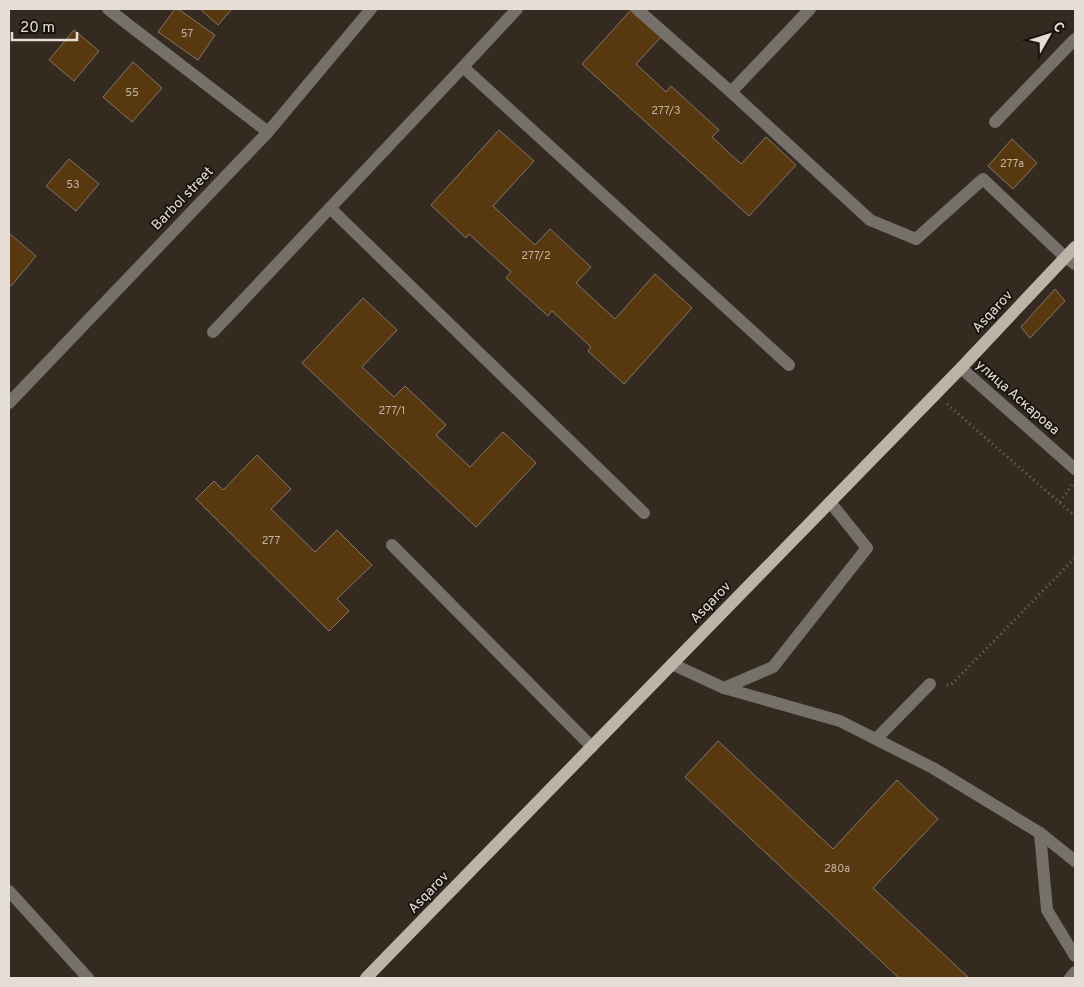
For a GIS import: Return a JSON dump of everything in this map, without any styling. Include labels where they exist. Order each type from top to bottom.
[{"type":"main road","name":"Asqarov","points":[[366,978],[961,368],[1070,261],[1075,246]]},
{"type":"street","points":[[108,9],[268,132]]},
{"type":"street","name":"Barbol street","points":[[9,403],[268,132],[371,9]]},
{"type":"street","points":[[214,332],[517,9]]},
{"type":"street","points":[[637,9],[731,92],[870,220],[916,239],[983,179],[1070,261]]},
{"type":"street","points":[[731,92],[810,9]]},
{"type":"street","points":[[995,122],[1075,39]]},
{"type":"street","points":[[462,67],[789,365]]},
{"type":"street","points":[[330,208],[644,513]]},
{"type":"street","name":"улица Аскарова","points":[[961,368],[1075,469]]},
{"type":"street","points":[[724,688],[773,667],[867,548],[830,502]]},
{"type":"street","points":[[392,545],[592,747]]},
{"type":"street","points":[[672,664],[724,688],[840,721],[933,768],[1040,833],[1075,861]]},
{"type":"street","points":[[876,739],[930,684]]},
{"type":"street","points":[[1040,833],[1047,910],[1075,956]]},
{"type":"street","points":[[9,891],[88,978]]},
{"type":"street","points":[[1070,978],[1075,972]]},
{"type":"path","points":[[936,394],[1075,516]]},
{"type":"path","points":[[1060,502],[1075,480]]},
{"type":"path","points":[[930,684],[951,685],[1075,558]]},
{"type":"building","points":[[175,9],[178,9],[215,35],[198,60],[158,32]]},
{"type":"building","points":[[200,9],[232,9],[218,25]]},
{"type":"building","points":[[631,10],[661,37],[636,64],[666,92],[671,86],[719,130],[712,137],[741,164],[766,137],[796,165],[749,216],[582,64]]},
{"type":"building","points":[[74,30],[99,51],[74,81],[49,60]]},
{"type":"building","points":[[133,62],[162,88],[132,122],[103,97]]},
{"type":"building","points":[[499,130],[534,161],[493,206],[535,245],[550,229],[591,267],[576,283],[615,319],[655,274],[692,308],[624,384],[588,351],[591,347],[552,311],[548,316],[506,278],[511,272],[469,234],[466,238],[431,205]]},
{"type":"building","points":[[1012,139],[1037,163],[1013,189],[988,166]]},
{"type":"building","points":[[69,159],[99,184],[76,211],[46,186]]},
{"type":"building","points":[[9,233],[36,256],[11,286],[9,285]]},
{"type":"building","points":[[1055,289],[1065,301],[1030,338],[1021,327]]},
{"type":"building","points":[[363,298],[397,330],[362,367],[394,397],[405,386],[446,425],[436,435],[470,467],[503,432],[536,463],[476,527],[302,363]]},
{"type":"building","points":[[257,455],[291,489],[271,509],[315,552],[337,530],[372,565],[337,599],[349,611],[329,631],[196,499],[214,481],[223,490]]},
{"type":"building","points":[[718,741],[833,849],[897,780],[938,819],[873,888],[969,978],[899,978],[685,777]]}]
